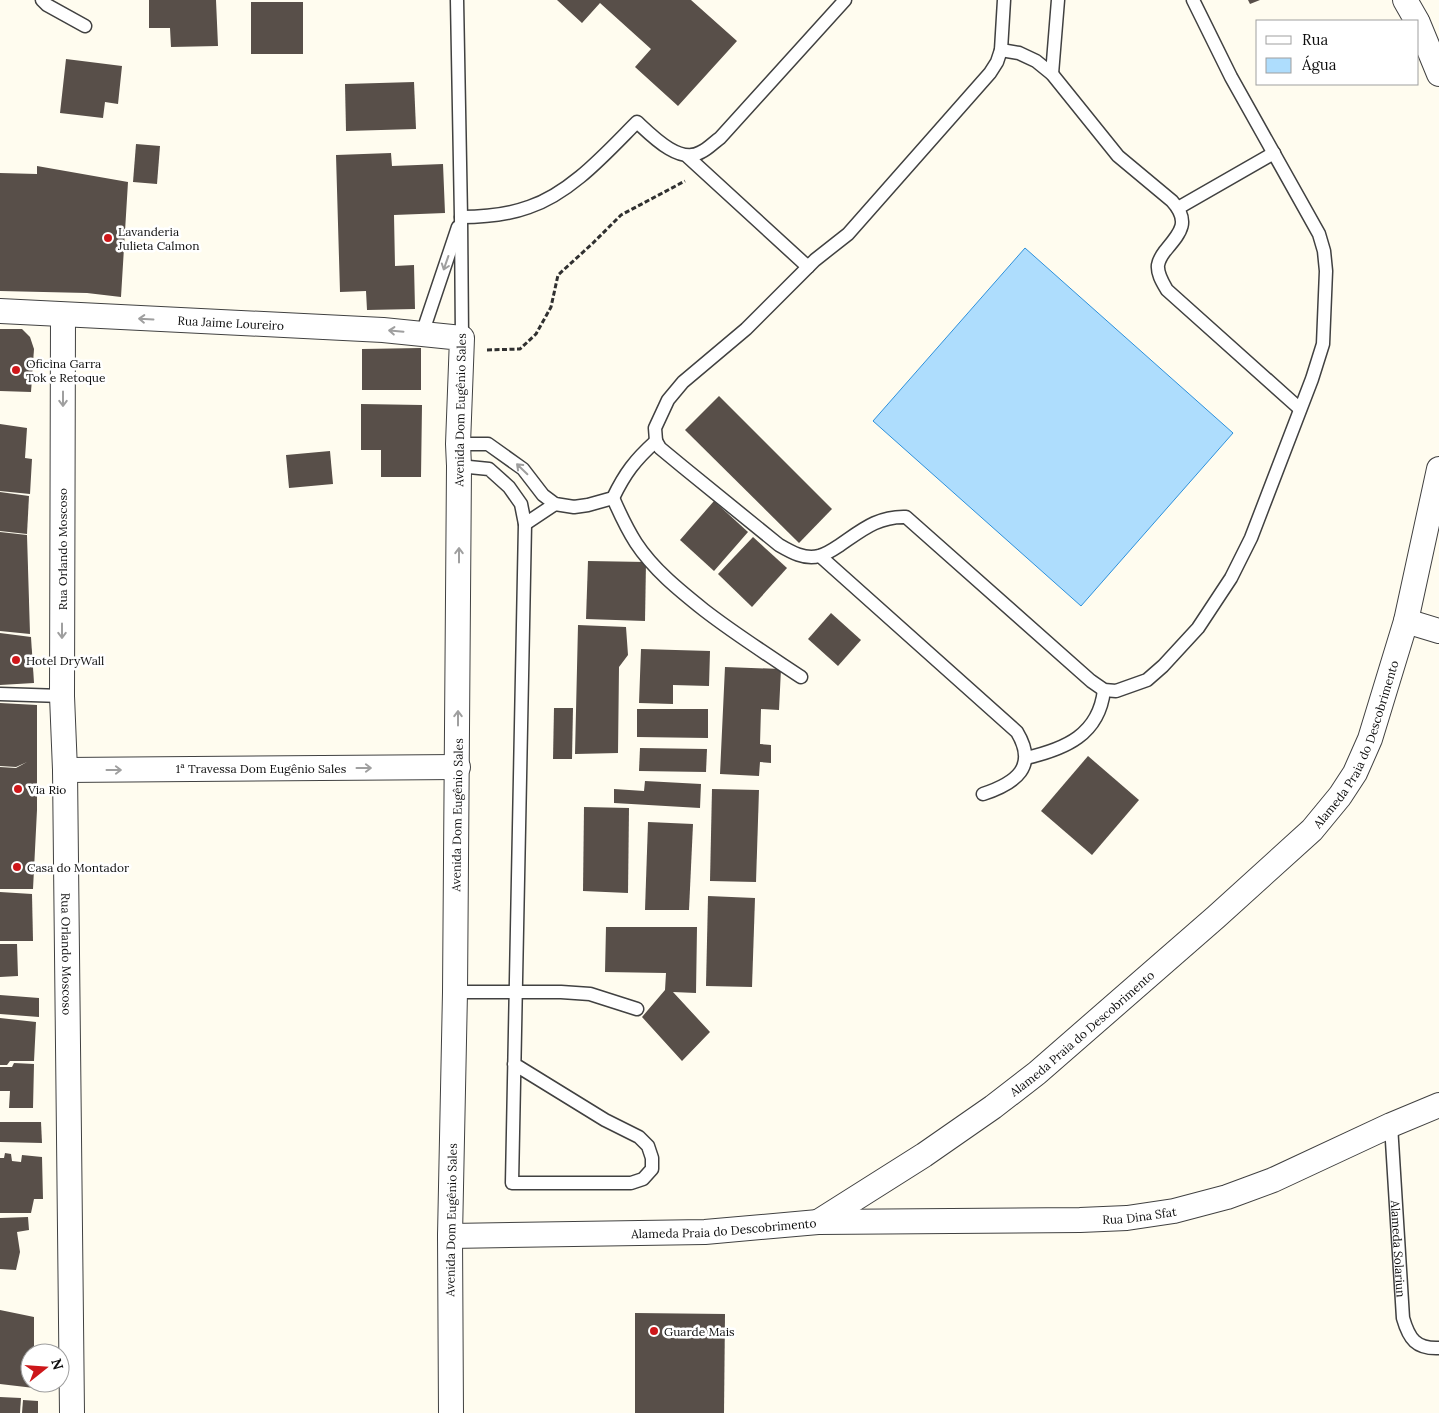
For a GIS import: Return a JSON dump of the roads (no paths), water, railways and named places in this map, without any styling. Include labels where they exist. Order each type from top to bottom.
[{"type":"street","points":[[1405,0],[1416,20]]},
{"type":"street","points":[[1419,27],[1439,74]]},
{"type":"street","name":"Rua Jaime Loureiro","points":[[0,311],[383,330],[422,334],[462,344]]},
{"type":"street","name":"Rua Orlando Moscoso","points":[[63,315],[62,696],[65,770],[72,1413]]},
{"type":"street","name":"Avenida Dom Eugênio Sales","points":[[451,1413],[450,1236],[455,992],[459,455],[462,344]]},
{"type":"street","name":"Alameda Praia do Descobrimento","points":[[450,1236],[705,1232],[818,1222],[924,1155],[994,1107],[1116,1005],[1312,830],[1345,788],[1355,773],[1370,739],[1406,621],[1439,470]]},
{"type":"street","points":[[1406,621],[1439,631]]},
{"type":"street","name":"1ª Travessa Dom Eugênio Sales","points":[[65,770],[458,767]]},
{"type":"street","name":"Rua Dina Sfat","points":[[818,1222],[1080,1220],[1127,1218],[1174,1211],[1227,1197],[1273,1180],[1391,1125],[1439,1105]]},
{"type":"lane","points":[[42,0],[47,5],[85,26]]},
{"type":"lane","name":"Avenida Dom Eugênio Sales","points":[[457,0],[462,217],[462,344]]},
{"type":"lane","points":[[688,157],[700,153],[720,138],[845,0]]},
{"type":"lane","points":[[1004,0],[1001,50],[997,62],[990,72],[848,234],[815,260],[746,329],[683,382],[668,400],[655,428],[656,441],[660,448],[683,467],[779,545],[794,554],[811,557],[820,556],[879,520],[906,517],[1091,681],[1104,690],[1116,691],[1147,680],[1163,666],[1198,628],[1231,578],[1251,538],[1312,379],[1323,344],[1326,271],[1324,251],[1319,234],[1231,77],[1193,0]]},
{"type":"lane","points":[[1052,74],[1058,0]]},
{"type":"lane","points":[[1001,50],[1019,53],[1036,61],[1052,74],[1118,156],[1178,208],[1182,217],[1182,226],[1178,235],[1161,256],[1158,264],[1162,282],[1167,290],[1300,409]]},
{"type":"lane","points":[[462,217],[486,217],[508,213],[530,207],[550,198],[590,167],[637,122],[659,142],[688,157],[808,267]]},
{"type":"lane","points":[[1178,208],[1274,153]]},
{"type":"lane","name":"Avenida Dom Eugênio Sales","points":[[422,334],[462,217]]},
{"type":"lane","points":[[656,441],[625,475],[614,498],[619,513],[636,544],[676,587],[734,632],[802,677]]},
{"type":"lane","points":[[459,455],[488,444],[523,469],[543,495],[555,504],[574,507],[614,498]]},
{"type":"lane","points":[[459,455],[489,469],[509,487],[521,504],[525,524],[514,1064],[512,1183],[631,1183],[644,1179],[652,1169],[652,1158],[648,1146],[639,1137],[605,1120],[514,1064]]},
{"type":"lane","points":[[525,524],[555,504]]},
{"type":"lane","points":[[820,556],[1017,732],[1024,744],[1026,758],[1022,770],[997,790],[983,794]]},
{"type":"lane","points":[[1026,758],[1044,754],[1060,747],[1089,728],[1098,716],[1104,690]]},
{"type":"lane","points":[[0,694],[62,696]]},
{"type":"lane","points":[[455,992],[561,992],[590,994],[637,1009]]},
{"type":"lane","name":"Alameda Solariun","points":[[1391,1125],[1403,1318],[1406,1330],[1416,1343],[1428,1348],[1439,1348]]},
{"type":"water","points":[[1025,248],[1233,433],[1081,606],[873,421]]},
{"type":"place","name":"Lavanderia Julieta Calmon","points":[[108,238]]},
{"type":"place","name":"Oficina Garra Tok e Retoque","points":[[16,370]]},
{"type":"place","name":"Hotel DryWall","points":[[16,660]]},
{"type":"place","name":"Via Rio","points":[[18,789]]},
{"type":"place","name":"Casa do Montador","points":[[17,867]]},
{"type":"place","name":"Guarde Mais","points":[[654,1331]]}]
